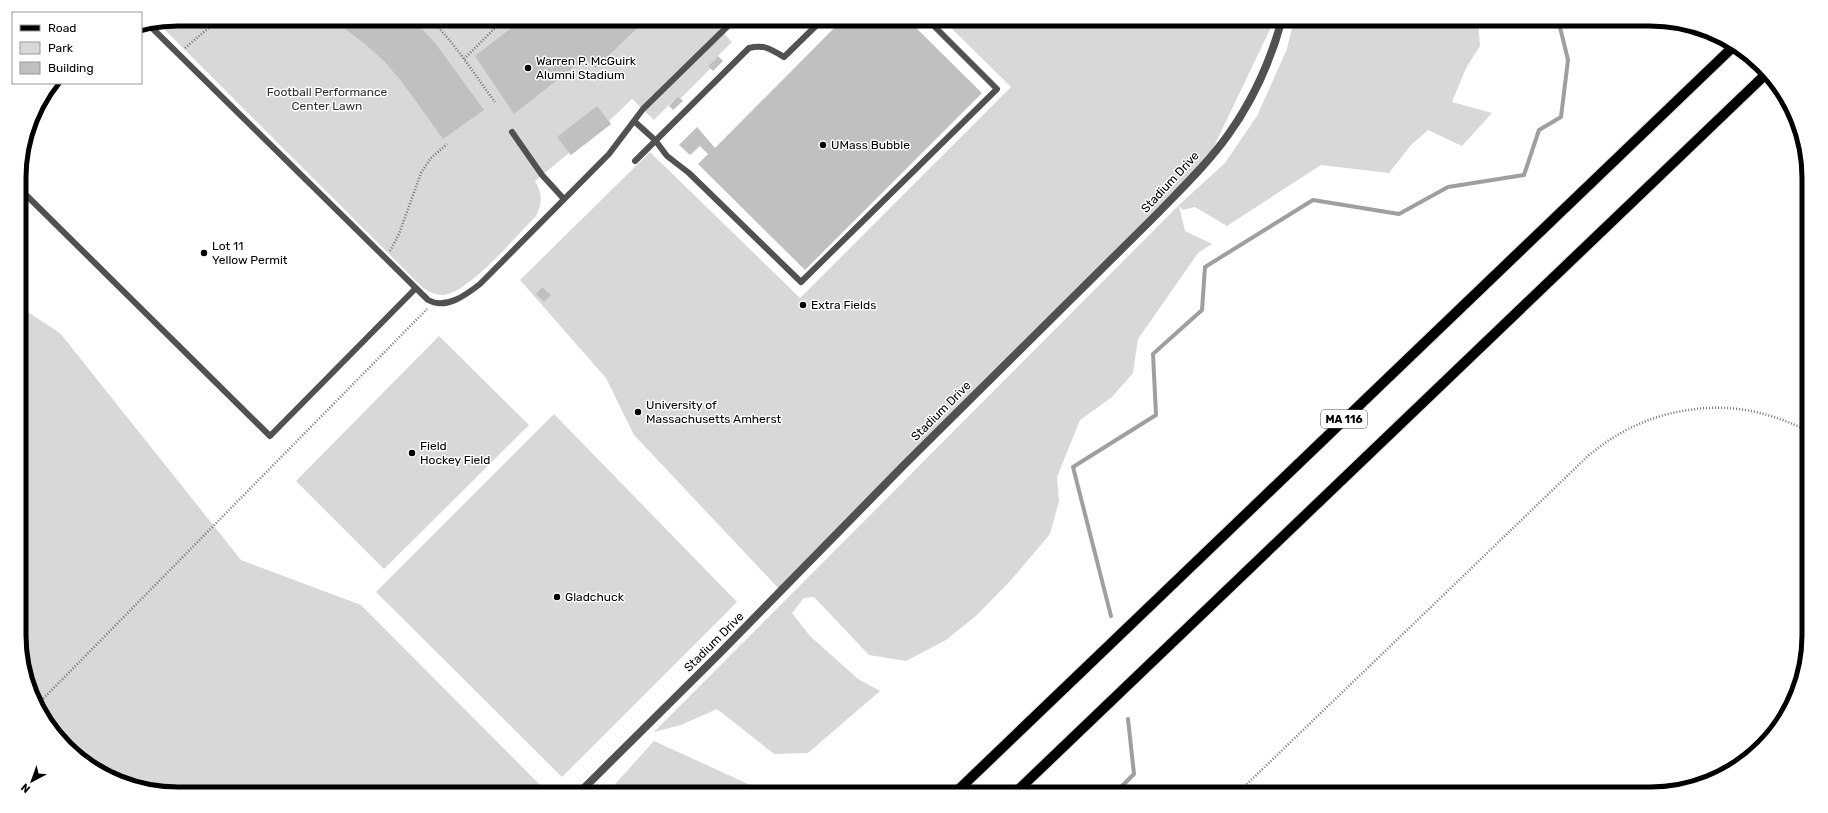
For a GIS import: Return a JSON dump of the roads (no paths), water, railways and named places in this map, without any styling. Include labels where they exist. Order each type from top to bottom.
[{"type":"main road","name":"MA 116","points":[[961,787],[1730,49]]},
{"type":"main road","points":[[1021,787],[1762,76]]},
{"type":"street","name":"Stadium Drive","points":[[585,787],[719,654],[904,465],[1158,213],[1207,161],[1228,136],[1253,94],[1271,54],[1280,26]]},
{"type":"lane","points":[[152,28],[433,303],[450,302],[468,294],[609,154],[643,109],[727,26]]},
{"type":"lane","points":[[635,161],[749,48],[759,45],[784,56],[816,26]]},
{"type":"lane","points":[[634,121],[655,140],[667,156],[689,173],[801,282],[997,89],[934,26]]},
{"type":"lane","points":[[512,132],[542,175],[563,198]]},
{"type":"lane","points":[[26,195],[270,436],[416,288]]},
{"type":"waterway","points":[[1111,616],[1073,467],[1156,415],[1153,354],[1202,310],[1205,267],[1313,200],[1399,214],[1448,187],[1524,175],[1539,130],[1561,117],[1568,60],[1560,26]]},
{"type":"waterway","points":[[1121,787],[1134,774],[1128,719]]},
{"type":"place","name":"Warren P. McGuirk Alumni Stadium","points":[[528,68]]},
{"type":"place","name":"UMass Bubble","points":[[823,145]]},
{"type":"place","name":"Lot 11 Yellow Permit","points":[[204,253]]},
{"type":"place","name":"Extra Fields","points":[[803,305]]},
{"type":"place","name":"University of Massachusetts Amherst","points":[[638,412]]},
{"type":"place","name":"Field Hockey Field","points":[[412,453]]},
{"type":"place","name":"Gladchuck","points":[[557,597]]},
{"type":"park label","name":"Football Performance Center Lawn","points":[[327,99]]}]
